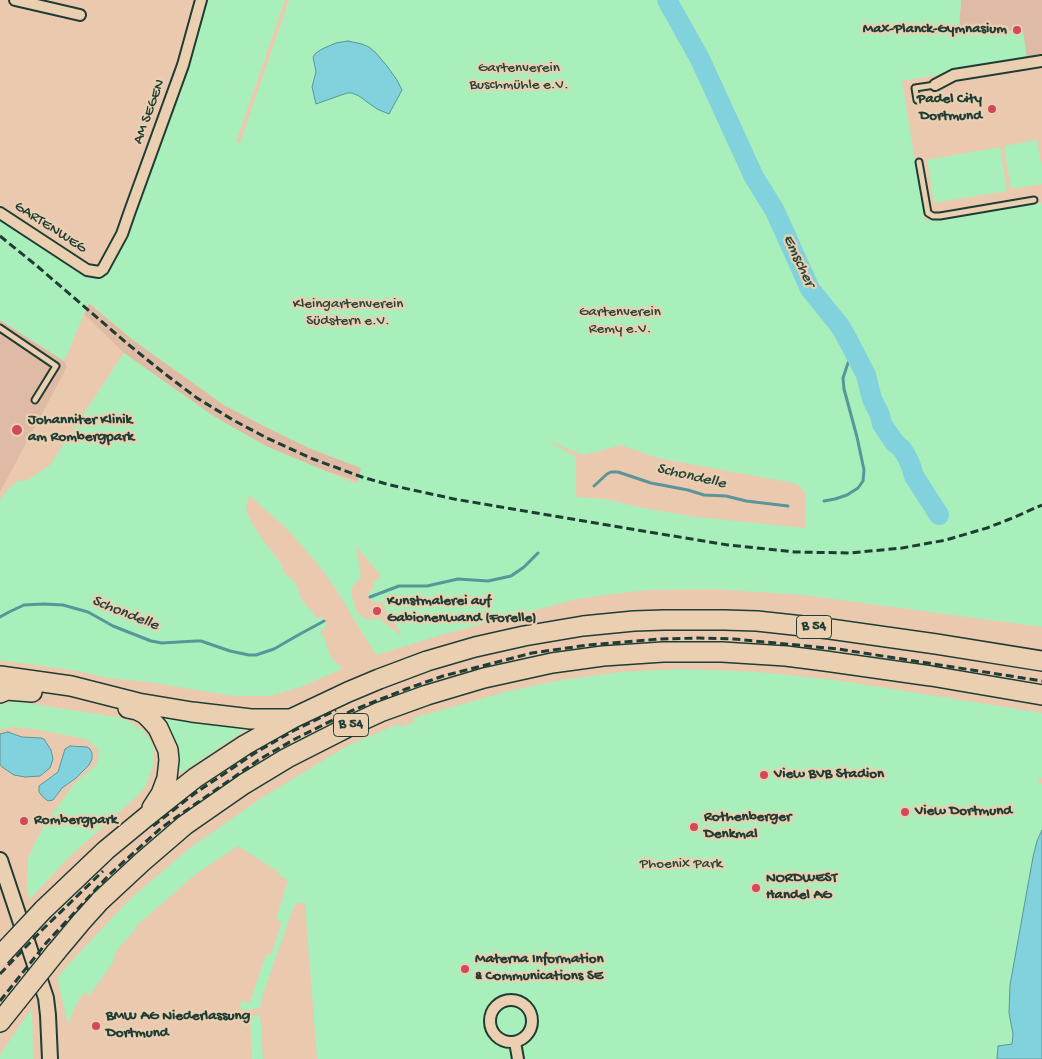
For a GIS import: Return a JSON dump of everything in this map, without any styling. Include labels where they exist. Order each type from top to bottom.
[{"type":"highway","name":"B 54","points":[[0,956],[43,910],[106,850],[195,778],[245,745],[292,718],[348,692],[427,661],[475,647],[583,626],[634,621],[724,620],[830,629],[1042,662]]},
{"type":"highway","name":"B 54","points":[[0,1022],[82,921],[142,862],[185,826],[244,784],[287,758],[380,712],[427,695],[484,678],[603,656],[663,652],[722,652],[825,661],[931,676],[1042,695]]},
{"type":"highway","points":[[2,687],[71,686],[138,703],[192,712],[265,720],[292,718]]},
{"type":"highway","points":[[2,687],[125,707],[145,714],[158,728],[163,737],[168,750],[169,760],[164,786],[156,803],[146,817]]},
{"type":"main road","points":[[0,860],[46,998],[50,1059]]},
{"type":"street","points":[[15,0],[37,2],[80,16]]},
{"type":"street","name":"AM SEGEN","points":[[122,234],[183,65],[201,0]]},
{"type":"street","points":[[935,85],[954,75],[1042,60]]},
{"type":"street","name":"GARTENWEG","points":[[0,213],[87,270],[93,272],[99,272],[103,269],[122,234]]},
{"type":"street","points":[[506,1000],[518,1001],[523,1004],[530,1012],[532,1018],[532,1024],[526,1036],[515,1042],[503,1041],[494,1034],[491,1028],[490,1016],[492,1011],[500,1002],[506,1000]]},
{"type":"street","points":[[515,1042],[518,1059]]},
{"type":"lane","points":[[917,100],[916,88],[935,85]]},
{"type":"lane","points":[[919,162],[928,213],[933,216],[1034,200]]},
{"type":"lane","points":[[0,328],[56,366],[35,400]]},
{"type":"shaded area","name":"Max-Planck-Gymnasium","points":[[961,0],[1042,0],[1042,57],[1027,59],[959,29]]},
{"type":"shaded area","points":[[0,232],[133,340],[224,405],[309,448],[362,468],[421,487],[944,551],[374,486],[313,467],[268,447],[237,430],[194,404],[124,353]]},
{"type":"shaded area","name":"Johanniter Klinik am Rombergpark","points":[[0,320],[64,361],[67,367],[0,492]]},
{"type":"green space","points":[[205,0],[285,0],[236,142],[240,143],[289,0],[961,0],[959,29],[1023,31],[1027,59],[902,81],[925,221],[1042,203],[1042,627],[803,595],[713,589],[648,590],[578,599],[451,632],[376,655],[321,568],[288,530],[249,495],[246,508],[251,522],[282,565],[284,573],[296,583],[301,599],[313,611],[314,617],[322,617],[327,625],[320,632],[325,639],[330,656],[342,669],[301,687],[270,696],[233,696],[0,660],[0,501],[3,495],[17,481],[28,480],[50,465],[124,353],[215,417],[268,447],[357,484],[361,468],[309,448],[224,405],[133,340],[89,303],[64,361],[0,320],[0,218],[59,258],[91,276],[105,273]],"holes":[[[546,440],[584,455],[621,445],[658,458],[793,483],[805,492],[806,528],[695,517],[605,499],[576,497],[576,457]],[[356,546],[381,576],[372,584],[375,586],[368,594],[372,602],[383,602],[386,612],[400,631],[401,636],[380,619],[368,620],[359,615],[355,608],[352,587],[361,577]]]},
{"type":"green space","points":[[1037,140],[1042,170],[1042,184],[1011,189],[1004,146]]},
{"type":"green space","points":[[1000,147],[1007,191],[934,203],[927,160]]},
{"type":"green space","name":"Phoenix Park","points":[[682,669],[759,672],[835,680],[1042,713],[1042,778],[1038,779],[1039,784],[1042,784],[1042,830],[1037,841],[1010,985],[1009,1013],[1013,1034],[1012,1044],[998,1046],[997,1059],[317,1059],[305,903],[296,903],[292,911],[263,994],[260,1008],[242,1010],[240,1006],[243,1001],[250,1003],[266,954],[271,955],[282,922],[276,920],[288,880],[279,876],[280,873],[238,846],[197,873],[136,926],[134,931],[117,950],[112,964],[89,996],[85,992],[80,998],[68,1024],[57,978],[129,900],[190,848],[260,799],[347,746],[398,724],[400,727],[415,722],[413,718],[509,691],[562,680],[621,672]]},
{"type":"green space","points":[[9,702],[19,702],[127,720],[142,730],[149,738],[154,749],[153,767],[145,787],[69,857],[30,899],[27,889],[28,858],[44,825],[74,784],[97,764],[99,750],[86,739],[33,729],[12,727],[0,730],[0,705]]},
{"type":"green space","points":[[155,710],[253,725],[181,773]]},
{"type":"green space","points":[[53,1006],[56,1006],[59,1059],[56,1059]]},
{"type":"green space","points":[[32,1008],[33,1059],[0,1059],[0,1055]]},
{"type":"green space","points":[[260,1015],[263,1059],[252,1059],[250,1016]]},
{"type":"water","points":[[348,41],[369,47],[397,80],[402,90],[389,114],[377,109],[352,93],[316,104],[312,87],[316,72],[313,57],[322,49],[336,43]]},
{"type":"water","points":[[8,732],[22,737],[44,739],[51,750],[53,759],[50,768],[40,776],[25,777],[14,775],[2,767],[0,764],[0,734]]},
{"type":"water","points":[[70,746],[87,747],[92,753],[92,759],[89,765],[62,788],[53,800],[48,801],[39,792],[39,786],[58,772],[65,749]]},
{"type":"water","points":[[1042,830],[1042,1059],[997,1059],[998,1046],[1012,1044],[1013,1034],[1009,1013],[1010,985],[1033,857]]},
{"type":"waterway","name":"Emscher","points":[[667,0],[700,59],[754,177],[775,211],[810,289],[840,326],[848,340],[866,375],[872,399],[882,424],[895,443],[902,449],[914,476],[939,515]]},
{"type":"waterway","name":"Schondelle","points":[[824,501],[847,495],[858,488],[863,481],[864,470],[843,378],[854,353]]},
{"type":"waterway","name":"Schondelle","points":[[594,486],[607,474],[618,472],[651,483],[704,495],[726,496],[746,501],[788,506]]},
{"type":"waterway","name":"Schondelle","points":[[370,597],[399,586],[427,586],[458,579],[488,581],[511,576],[524,567],[538,553]]},
{"type":"waterway","name":"Schondelle","points":[[0,617],[24,605],[63,605],[88,612],[113,626],[151,641],[162,643],[201,641],[249,655],[256,655],[274,649],[324,621]]},
{"type":"railway","points":[[0,236],[129,345],[197,398],[267,438],[313,459],[390,485],[454,499],[643,531],[728,545],[795,552],[849,553],[902,548],[946,540],[987,528],[1042,505]]},
{"type":"railway","points":[[0,1001],[47,942],[109,875],[161,828],[260,759],[295,739],[351,711],[443,676],[532,653],[588,645],[699,638],[734,639],[838,649],[1042,681]]},
{"type":"railway","points":[[153,826],[194,794],[255,753],[293,731],[336,710]]},
{"type":"railway","points":[[0,974],[103,871]]},
{"type":"place","name":"Max-Planck-Gymnasium","points":[[1017,30]]},
{"type":"place","name":"Padel City Dortmund","points":[[992,109]]},
{"type":"place","name":"Johanniter Klinik am Rombergpark","points":[[17,430]]},
{"type":"place","name":"Kunstmalerei auf Gabionenwand (Forelle)","points":[[377,611]]},
{"type":"place","name":"View BVB Stadion","points":[[764,775]]},
{"type":"place","name":"View Dortmund","points":[[905,812]]},
{"type":"place","name":"Rombergpark","points":[[24,821]]},
{"type":"place","name":"Rothenberger Denkmal","points":[[694,827]]},
{"type":"place","name":"NORDWEST Handel AG","points":[[756,888]]},
{"type":"place","name":"Materna Information & Communications SE","points":[[465,969]]},
{"type":"place","name":"BMW AG Niederlassung Dortmund","points":[[96,1026]]},
{"type":"park label","name":"Gartenverein Buschmühle e.V.","points":[[519,78]]},
{"type":"park label","name":"Kleingartenverein Südstern e.V.","points":[[348,314]]},
{"type":"park label","name":"Gartenverein Remy e.V.","points":[[620,322]]}]
